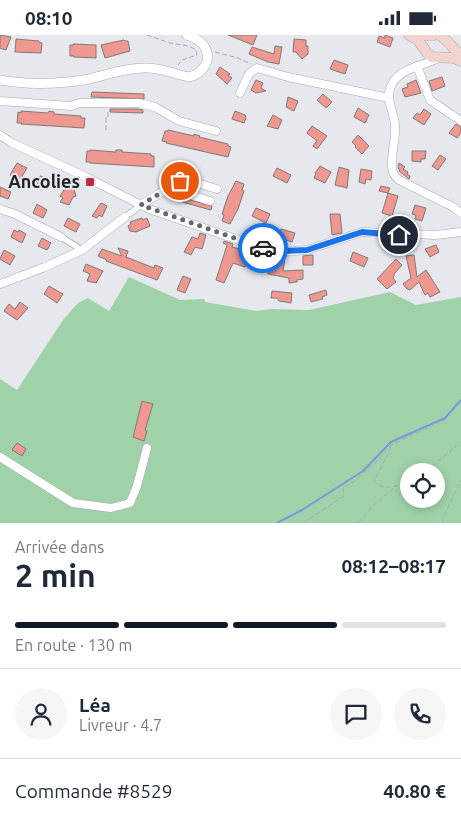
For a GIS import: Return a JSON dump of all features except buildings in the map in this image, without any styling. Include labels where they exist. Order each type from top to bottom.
[{"type":"main road","points":[[409,35],[418,40],[430,56],[454,58],[461,61]]},
{"type":"main road","points":[[425,35],[433,35]]},
{"type":"main road","points":[[425,50],[427,39],[433,35]]},
{"type":"main road","points":[[438,35],[445,39],[461,55]]},
{"type":"main road","points":[[440,58],[448,50],[448,44]]},
{"type":"street","points":[[0,80],[19,83],[58,83],[84,80],[132,68],[147,67],[189,77],[203,71],[207,55],[206,48],[197,39],[187,35]]},
{"type":"street","points":[[417,66],[423,59],[425,50]]},
{"type":"street","points":[[440,58],[403,73],[393,82],[389,89],[389,103],[394,112],[395,127],[392,167],[394,175],[399,180],[453,207],[461,213]]},
{"type":"street","points":[[417,66],[430,101],[461,121]]},
{"type":"street","points":[[240,93],[248,74],[257,68],[288,77],[389,98]]},
{"type":"street","points":[[0,101],[71,106],[79,103],[139,103],[155,107],[179,121],[216,131]]},
{"type":"street","points":[[0,135],[12,143],[141,205],[262,248],[283,251],[307,250],[362,232],[436,235],[461,232]]},
{"type":"street","points":[[0,284],[45,267],[82,250],[141,205],[180,181],[187,180],[217,189]]},
{"type":"street","points":[[168,188],[210,201]]},
{"type":"street","points":[[0,209],[15,214],[61,237],[82,250]]},
{"type":"street","points":[[0,457],[73,503],[111,508],[130,503],[137,486],[147,448]]},
{"type":"path","points":[[147,35],[170,43],[189,46],[196,50],[197,55],[182,60],[170,69]]},
{"type":"path","points":[[212,54],[215,52],[238,58],[257,68]]},
{"type":"path","points":[[106,117],[106,130]]},
{"type":"path","points":[[303,523],[344,496],[343,487],[352,483],[365,472],[391,445],[448,419]]},
{"type":"path","points":[[436,463],[461,442]]},
{"type":"path","points":[[391,445],[374,481],[377,485],[394,487]]},
{"type":"path","points":[[443,523],[443,518],[461,480]]},
{"type":"path","points":[[358,523],[373,506],[394,487],[400,485]]},
{"type":"green space","points":[[129,277],[180,300],[204,299],[205,302],[256,311],[271,309],[309,310],[390,292],[416,305],[461,297],[461,523],[0,523],[0,379],[17,390],[63,320],[78,303],[88,298],[109,311]]},
{"type":"waterway","points":[[277,523],[302,510],[363,471],[391,442],[445,418],[461,400]]},
{"type":"way so far","points":[[180,181],[141,205],[263,248]]},
{"type":"place","name":"Ancolies","points":[[90,182]]},
{"type":"route","points":[[263,248],[283,251],[307,250],[362,232],[399,235]]}]
